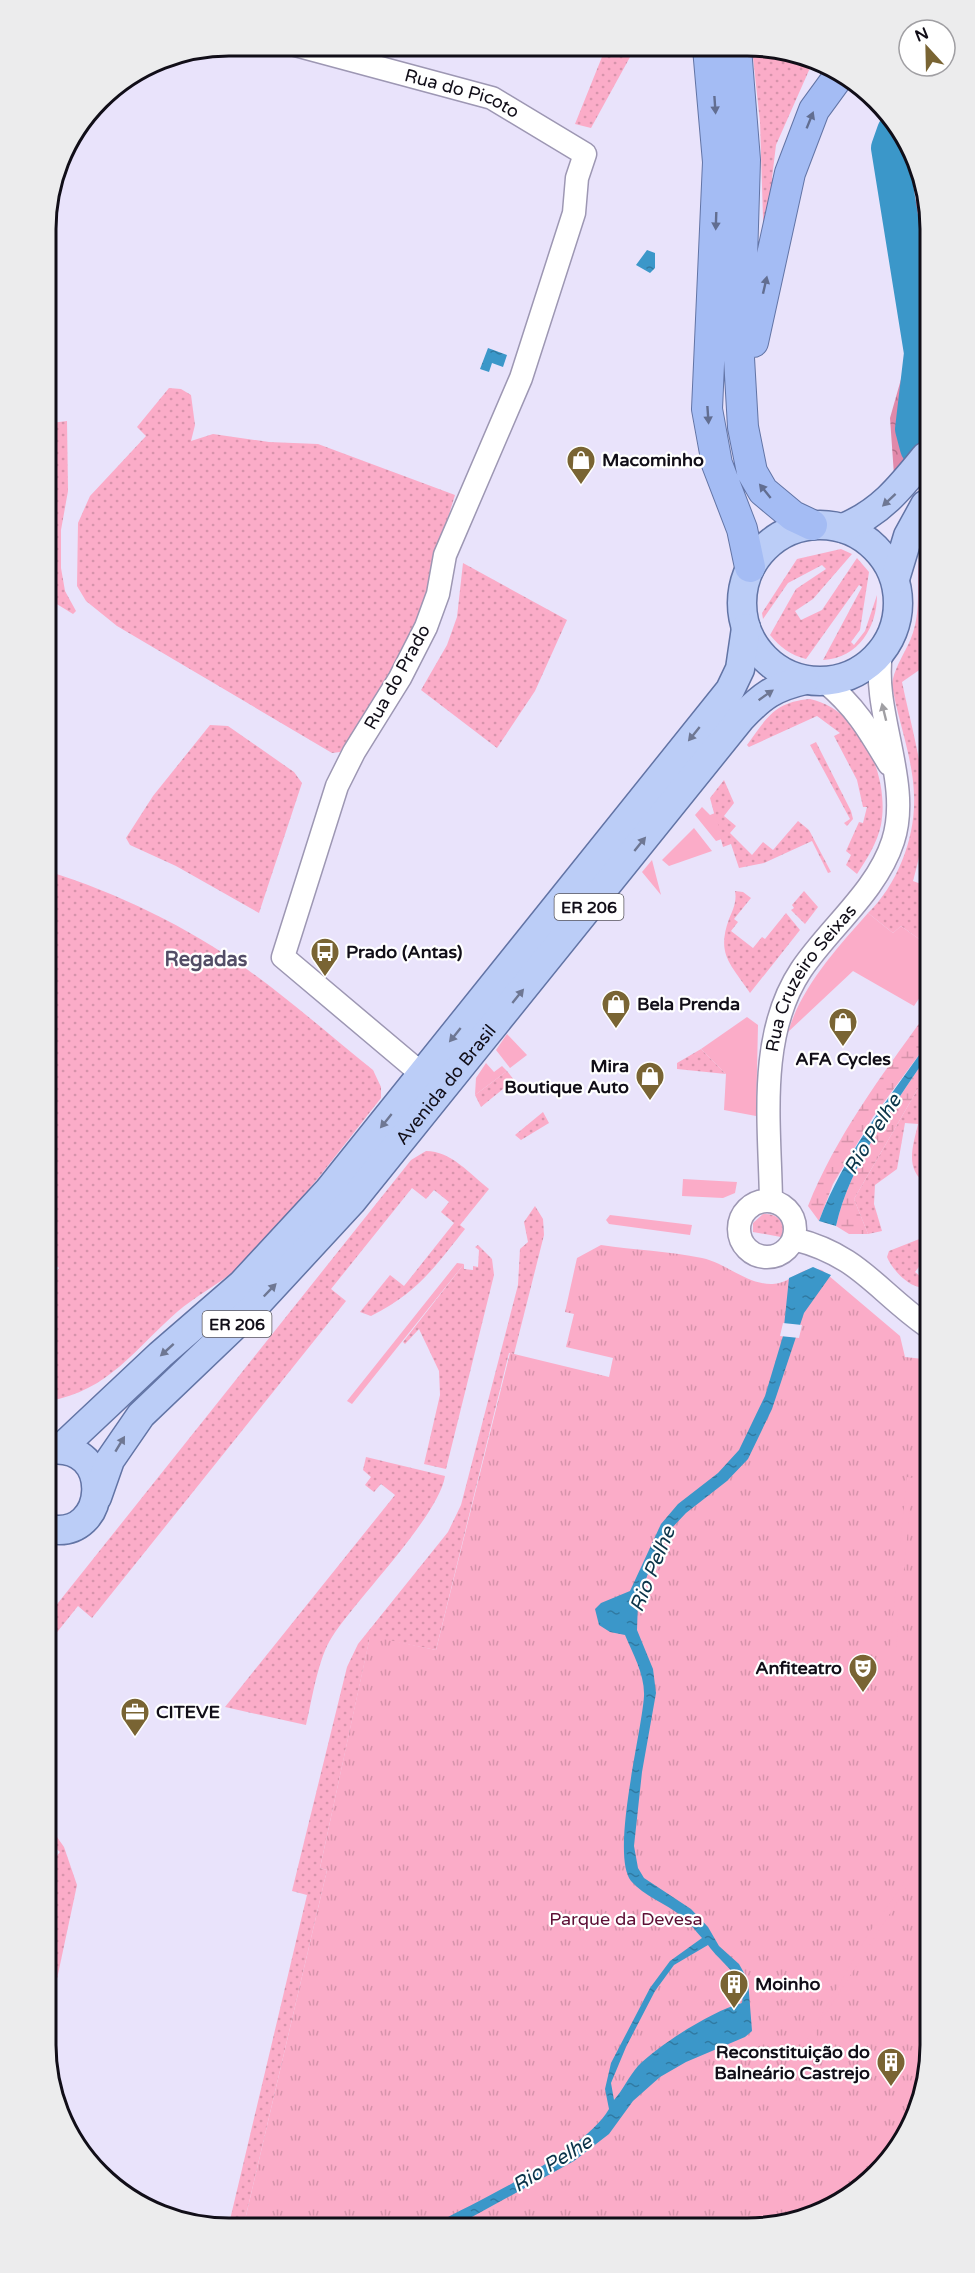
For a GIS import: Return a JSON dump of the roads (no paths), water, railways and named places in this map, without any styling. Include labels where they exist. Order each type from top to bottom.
[{"type":"highway","points":[[709,55],[732,161],[740,306],[741,404],[747,452],[752,472],[763,491],[793,516],[812,525]]},
{"type":"highway","points":[[736,55],[732,161],[707,409],[717,464],[745,538],[750,567]]},
{"type":"highway","points":[[741,404],[790,173],[814,110],[835,80]]},
{"type":"main road","points":[[843,528],[874,513],[888,501],[920,463]]},
{"type":"main road","name":"Avenida do Brasil","points":[[895,579],[908,536],[920,514]]},
{"type":"main road","name":"Avenida do Brasil","points":[[97,1497],[110,1460],[141,1415],[254,1307],[352,1201],[741,718],[760,698],[781,685],[814,681],[855,673],[881,653],[894,630],[899,604],[895,579],[887,561],[860,535],[843,528],[812,525],[793,529],[775,538],[761,551],[750,567],[743,587],[741,608],[752,643],[775,667],[814,681]]},
{"type":"main road","name":"Avenida do Brasil","points":[[55,1450],[242,1284],[329,1190],[730,690],[740,669],[746,628]]},
{"type":"main road","points":[[55,1450],[71,1452],[89,1465],[98,1486],[97,1497]]},
{"type":"main road","name":"ER 206","points":[[55,1543],[87,1517],[97,1497]]},
{"type":"main road","points":[[55,1529],[67,1529],[78,1524]]},
{"type":"street","name":"Rua do Picoto","points":[[332,55],[492,98],[585,153]]},
{"type":"street","name":"Rua do Prado","points":[[423,1075],[283,957],[338,786],[354,752],[400,678],[426,627],[438,594],[445,555],[521,378],[574,213],[577,178],[585,153]]},
{"type":"street","name":"Rua Cruzeiro Seixas","points":[[771,1201],[771,1058],[775,1031],[785,998],[801,970],[884,863],[893,841],[897,818],[889,732],[878,675],[881,653]]},
{"type":"street","name":"Rua Cruzeiro Seixas","points":[[814,681],[845,699],[859,715],[893,770]]},
{"type":"street","points":[[771,1201],[789,1210],[796,1229],[794,1239],[784,1252],[768,1258],[752,1253],[739,1234],[742,1215],[754,1204],[771,1201]]},
{"type":"street","points":[[794,1239],[832,1251],[852,1263],[896,1303],[919,1320]]},
{"type":"water","points":[[647,250],[655,253],[655,268],[650,273],[636,265]]},
{"type":"water","points":[[488,348],[507,355],[503,367],[492,363],[489,372],[480,369]]},
{"type":"water","points":[[920,1054],[920,1067],[874,1138],[851,1181],[836,1226],[819,1221],[853,1151]]},
{"type":"water","points":[[813,1267],[831,1275],[804,1313],[772,1409],[748,1459],[727,1481],[686,1513],[669,1531],[654,1557],[638,1601],[637,1630],[653,1669],[656,1693],[642,1772],[634,1846],[638,1868],[644,1878],[691,1909],[708,1927],[719,1946],[739,1964],[748,1980],[752,2031],[745,2037],[686,2062],[660,2077],[633,2101],[609,2134],[574,2161],[470,2218],[446,2218],[531,2173],[578,2141],[596,2125],[609,2109],[605,2089],[611,2063],[650,1988],[670,1961],[702,1938],[680,1915],[636,1886],[631,1881],[625,1867],[625,1820],[644,1688],[638,1665],[625,1635],[610,1632],[599,1625],[595,1609],[601,1603],[630,1591],[661,1524],[678,1504],[718,1473],[739,1450],[765,1396],[783,1336],[789,1278]],"holes":[[[708,1945],[740,1985],[742,2003],[716,2013],[659,2048],[638,2066],[614,2100],[611,2083],[626,2047],[655,1991],[674,1965]]]},
{"type":"waterway","name":"Rio Pelhe","points":[[893,137],[889,148],[920,340]]},
{"type":"waterway","name":"Rio Pelhe","points":[[918,448],[913,429],[920,371]]},
{"type":"place","name":"Macominho","points":[[581,486]]},
{"type":"place","name":"Prado (Antas)","points":[[325,978]]},
{"type":"place","name":"Bela Prenda","points":[[616,1030]]},
{"type":"place","name":"AFA Cycles","points":[[843,1048]]},
{"type":"place","name":"Mira Boutique Auto","points":[[650,1102]]},
{"type":"place","name":"Anfiteatro","points":[[863,1694]]},
{"type":"place","name":"CITEVE","points":[[135,1738]]},
{"type":"place","name":"Moinho","points":[[734,2010]]},
{"type":"place","name":"Reconstituição do Balneário Castrejo","points":[[891,2088]]},
{"type":"district","name":"Regadas","points":[[206,959]]},
{"type":"park label","name":"Parque da Devesa","points":[[626,1919]]}]
